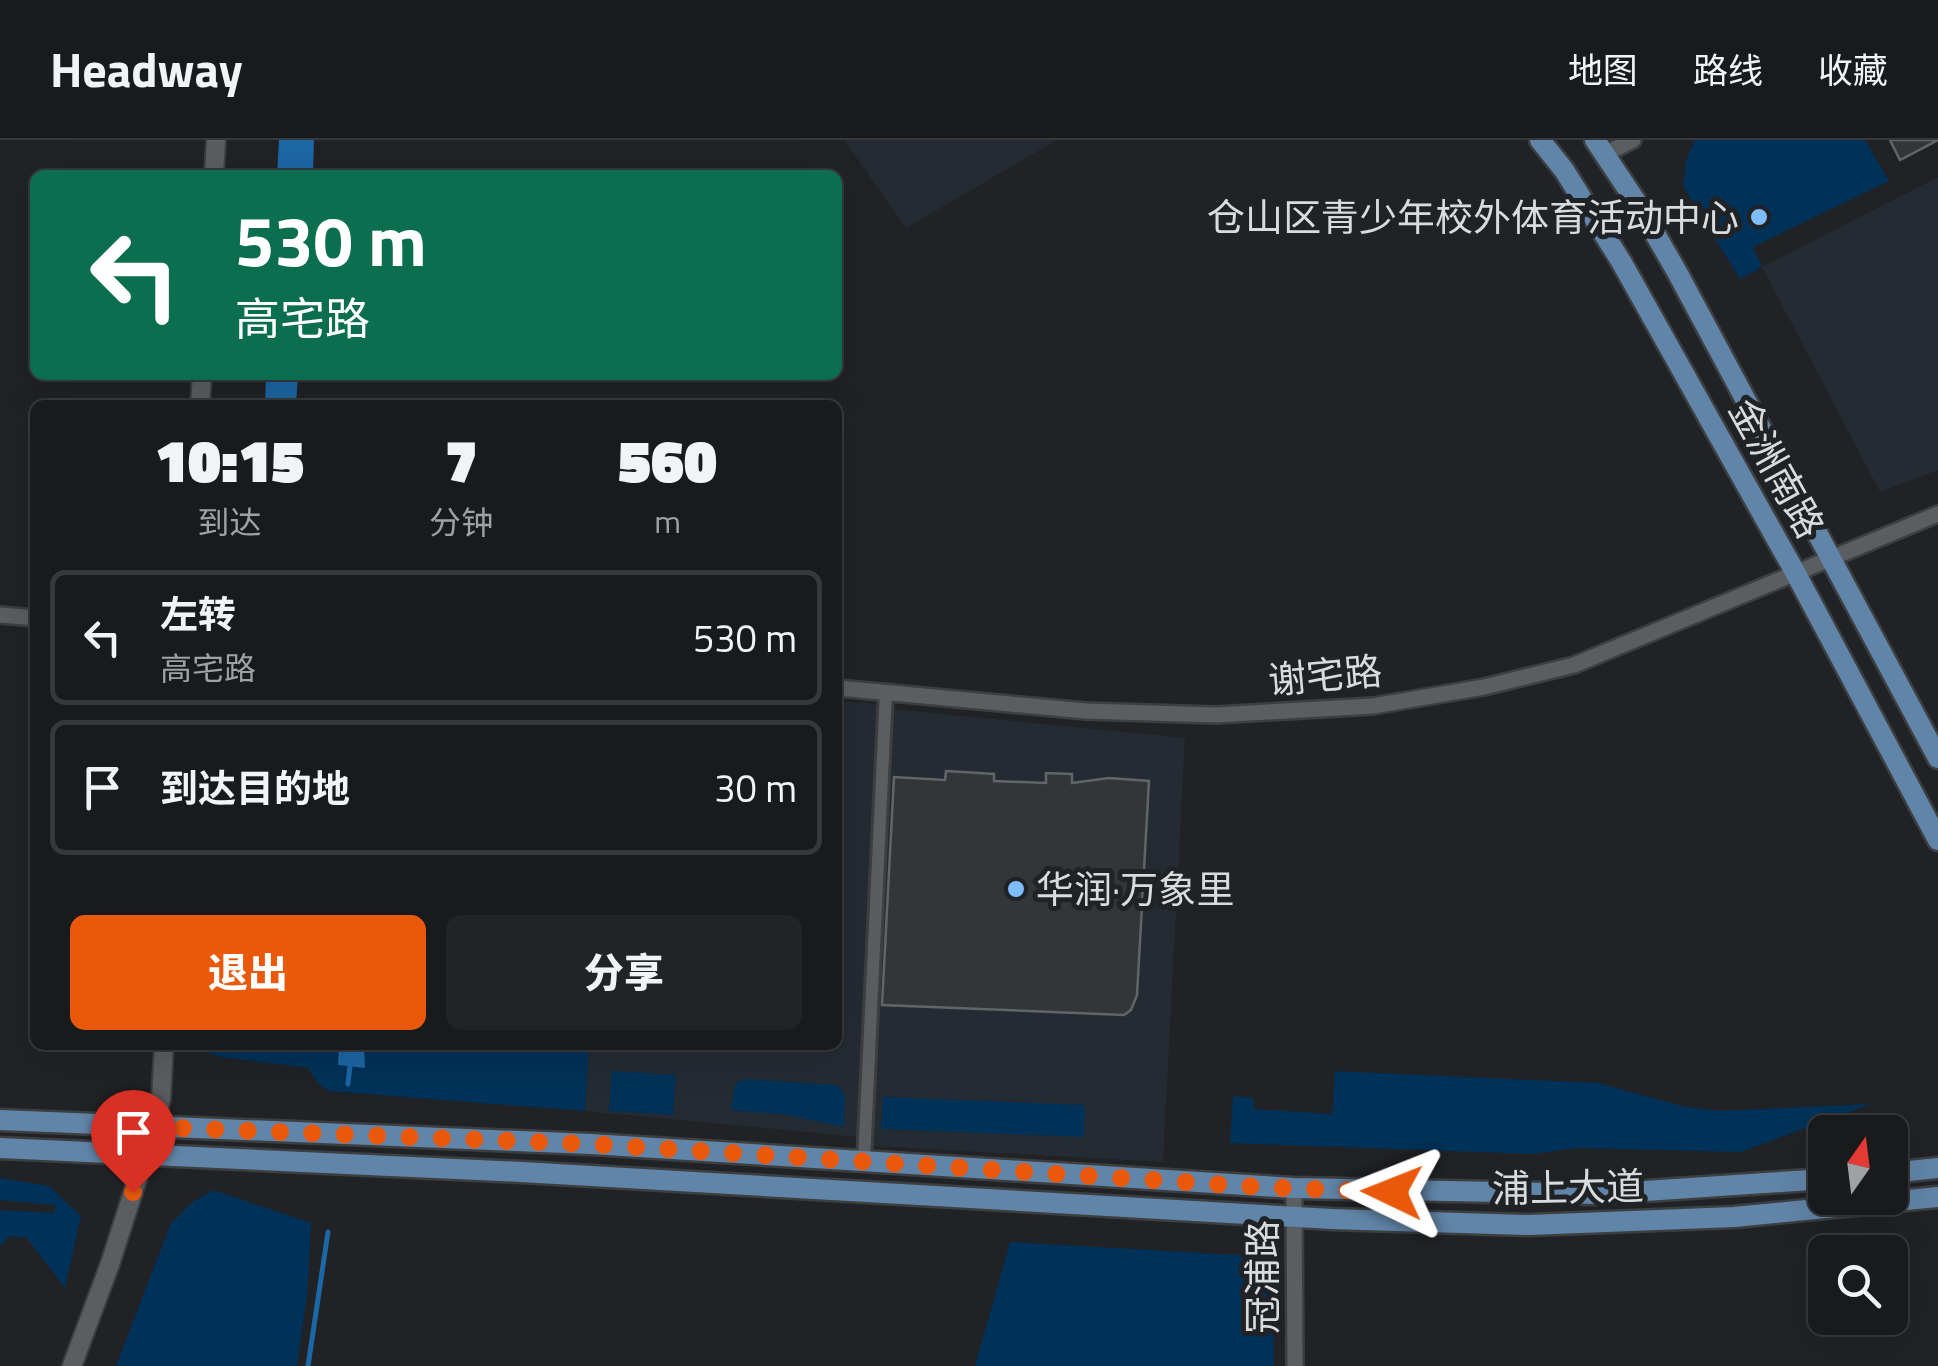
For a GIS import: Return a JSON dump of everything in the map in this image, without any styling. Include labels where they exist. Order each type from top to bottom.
[{"type":"main road","points":[[214,170],[216,140]]},
{"type":"main road","name":"金洲南路","points":[[1540,140],[1564,170],[1622,263],[1796,572],[1938,840]]},
{"type":"main road","name":"金洲南路","points":[[1600,147],[1664,247],[1938,758]]},
{"type":"main road","points":[[72,1366],[154,1127],[161,1100],[164,1050]]},
{"type":"main road","name":"浦上大道","points":[[0,1120],[591,1144],[1294,1188],[1600,1194],[1808,1180]]},
{"type":"main road","name":"浦上大道","points":[[0,1148],[1529,1225],[1734,1217],[1938,1197]]},
{"type":"main road","points":[[1908,1168],[1938,1157]]},
{"type":"main road","points":[[1908,1171],[1938,1168]]},
{"type":"street","points":[[1600,147],[1634,140]]},
{"type":"street","name":"谢宅路","points":[[842,688],[1086,711],[1215,715],[1374,706],[1484,687],[1574,665],[1938,514]]},
{"type":"street","points":[[0,615],[30,618]]},
{"type":"street","points":[[864,1160],[886,692]]},
{"type":"street","name":"冠浦路","points":[[1294,1188],[1295,1366]]},
{"type":"shaded area","points":[[279,140],[314,140],[313,170],[277,170]]},
{"type":"shaded area","points":[[844,140],[1057,140],[906,228]]},
{"type":"shaded area","name":"仓山区青少年校外体育活动中心","points":[[1695,140],[1865,140],[1889,181],[1753,247],[1762,267],[1740,279],[1683,186],[1686,161]]},
{"type":"shaded area","points":[[1938,177],[1938,470],[1880,492],[1762,267]]},
{"type":"shaded area","points":[[266,380],[298,380],[296,400],[265,400]]},
{"type":"shaded area","points":[[842,701],[881,704],[858,1137],[585,1111],[589,1050],[842,1050]]},
{"type":"shaded area","points":[[891,709],[1185,738],[1163,1162],[871,1146]]},
{"type":"shaded area","points":[[339,1050],[338,1065],[364,1068],[364,1050],[589,1050],[585,1111],[329,1091],[308,1068],[208,1053]]},
{"type":"shaded area","points":[[339,1050],[364,1050],[365,1068],[338,1065]]},
{"type":"shaded area","points":[[612,1071],[676,1075],[673,1115],[609,1111]]},
{"type":"shaded area","points":[[1335,1071],[1598,1083],[1682,1106],[1719,1111],[1871,1104],[1841,1115],[1808,1115],[1808,1127],[1741,1152],[1578,1148],[1533,1154],[1230,1143],[1233,1096],[1253,1098],[1254,1109],[1332,1114]]},
{"type":"shaded area","points":[[743,1079],[837,1085],[845,1094],[844,1127],[788,1115],[731,1110],[735,1085]]},
{"type":"shaded area","points":[[883,1097],[1085,1105],[1084,1137],[881,1129]]},
{"type":"shaded area","points":[[0,1178],[49,1186],[81,1216],[65,1288],[27,1238],[10,1236],[0,1246],[0,1210],[54,1213],[55,1205],[0,1200]]},
{"type":"shaded area","points":[[213,1190],[311,1223],[308,1288],[297,1366],[116,1366],[171,1223]]},
{"type":"shaded area","points":[[1010,1242],[1272,1257],[1274,1366],[975,1366]]},
{"type":"building","points":[[1890,140],[1938,140],[1900,160]]},
{"type":"building","name":"华润·万象里","points":[[946,771],[994,774],[994,781],[1046,783],[1046,773],[1072,774],[1072,783],[1109,778],[1149,781],[1137,995],[1131,1010],[1124,1015],[882,1005],[894,777],[945,780]]},
{"type":"waterway","points":[[348,1084],[350,1066]]},
{"type":"waterway","points":[[308,1366],[328,1232]]},
{"type":"place","name":"仓山区青少年校外体育活动中心","points":[[1759,217]]},
{"type":"place","name":"华润·万象里","points":[[1016,889]]},
{"type":"route","points":[[133,1192],[154,1127],[591,1144],[1392,1192]]}]
